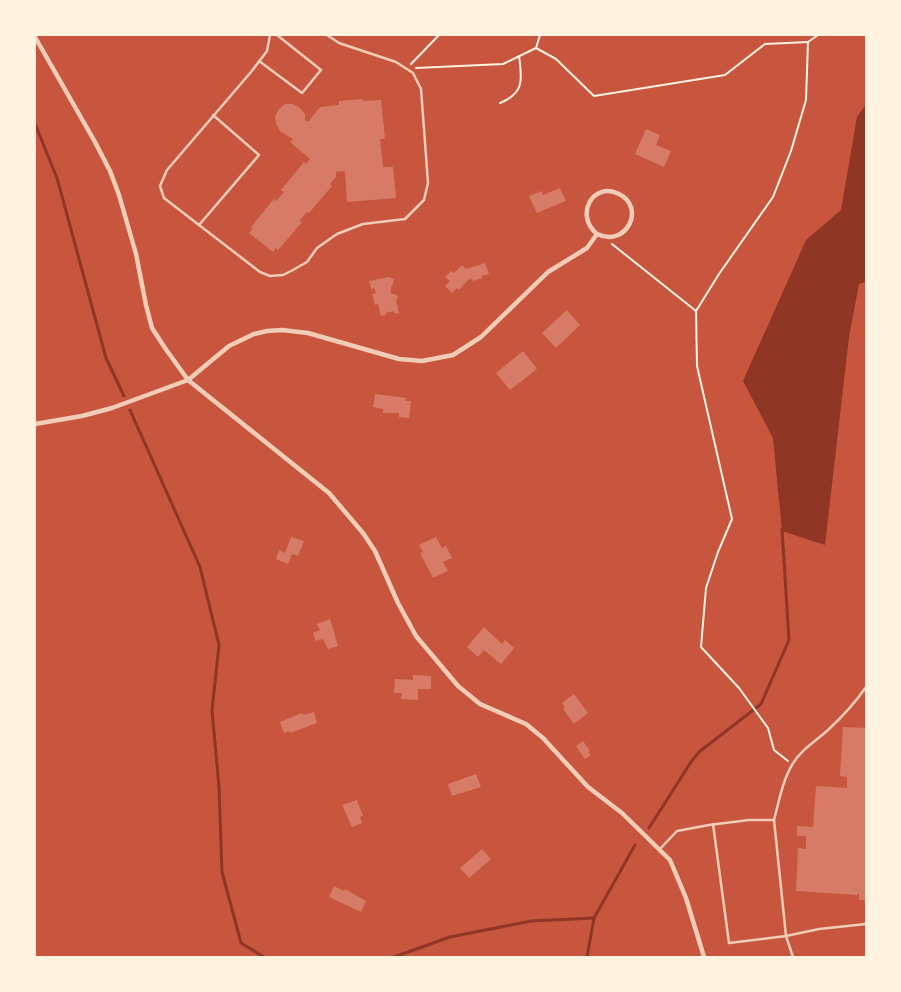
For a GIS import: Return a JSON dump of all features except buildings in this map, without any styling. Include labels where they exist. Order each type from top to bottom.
[{"type":"street","points":[[35,37],[110,171],[136,254],[152,328],[164,348],[188,380],[329,493],[363,533],[375,551],[398,603],[416,636],[458,686],[480,704],[526,724],[533,729],[588,787],[622,814],[670,860],[678,876],[704,957]]},
{"type":"street","points":[[610,191],[619,194],[630,204],[632,214],[630,224],[620,234],[611,237],[599,235],[590,227],[586,218],[589,203],[600,193],[610,191]]},
{"type":"street","points":[[35,424],[82,416],[112,408],[188,380],[230,346],[254,334],[267,331],[282,330],[308,333],[399,359],[422,361],[453,355],[482,338],[548,272],[587,248],[599,235]]},
{"type":"lane","points":[[270,35],[267,51],[167,170],[160,186],[164,198],[260,272],[270,276],[282,275],[306,262],[317,248],[337,234],[363,224],[405,219],[424,200],[428,183],[420,89],[413,73],[396,62],[339,43],[327,35]]},
{"type":"lane","points":[[259,61],[302,93],[321,70],[277,35]]},
{"type":"lane","points":[[199,225],[259,155],[214,115]]},
{"type":"lane","points":[[793,957],[786,936],[774,820],[782,789],[792,764],[808,746],[828,730],[854,704],[866,686]]},
{"type":"lane","points":[[659,850],[677,831],[748,820],[774,820]]},
{"type":"lane","points":[[713,824],[729,943],[786,936],[819,929],[866,924]]},
{"type":"path","points":[[407,69],[439,35]]},
{"type":"path","points":[[407,69],[503,64],[536,48],[540,35]]},
{"type":"path","points":[[536,48],[556,59],[594,96],[725,75],[765,44],[808,42],[818,35]]},
{"type":"path","points":[[792,764],[774,750],[768,728],[738,688],[701,647],[706,588],[732,519],[697,366],[696,311],[719,274],[773,197],[791,151],[806,100],[808,42]]},
{"type":"path","points":[[500,103],[511,99],[519,91],[521,76],[519,56]]},
{"type":"path","points":[[599,235],[696,311]]},
{"type":"shaded area","points":[[866,104],[866,282],[859,284],[849,337],[825,545],[782,531],[773,438],[743,381],[806,240],[841,210],[857,117]]},
{"type":"waterway","points":[[35,124],[57,178],[106,358],[124,396]]},
{"type":"waterway","points":[[130,410],[200,567],[219,645],[212,710],[219,787],[222,872],[241,943],[264,957]]},
{"type":"waterway","points":[[649,828],[699,752],[761,704],[789,640],[782,529]]},
{"type":"waterway","points":[[587,957],[594,918],[635,845]]},
{"type":"waterway","points":[[394,957],[450,937],[531,921],[594,918]]}]
